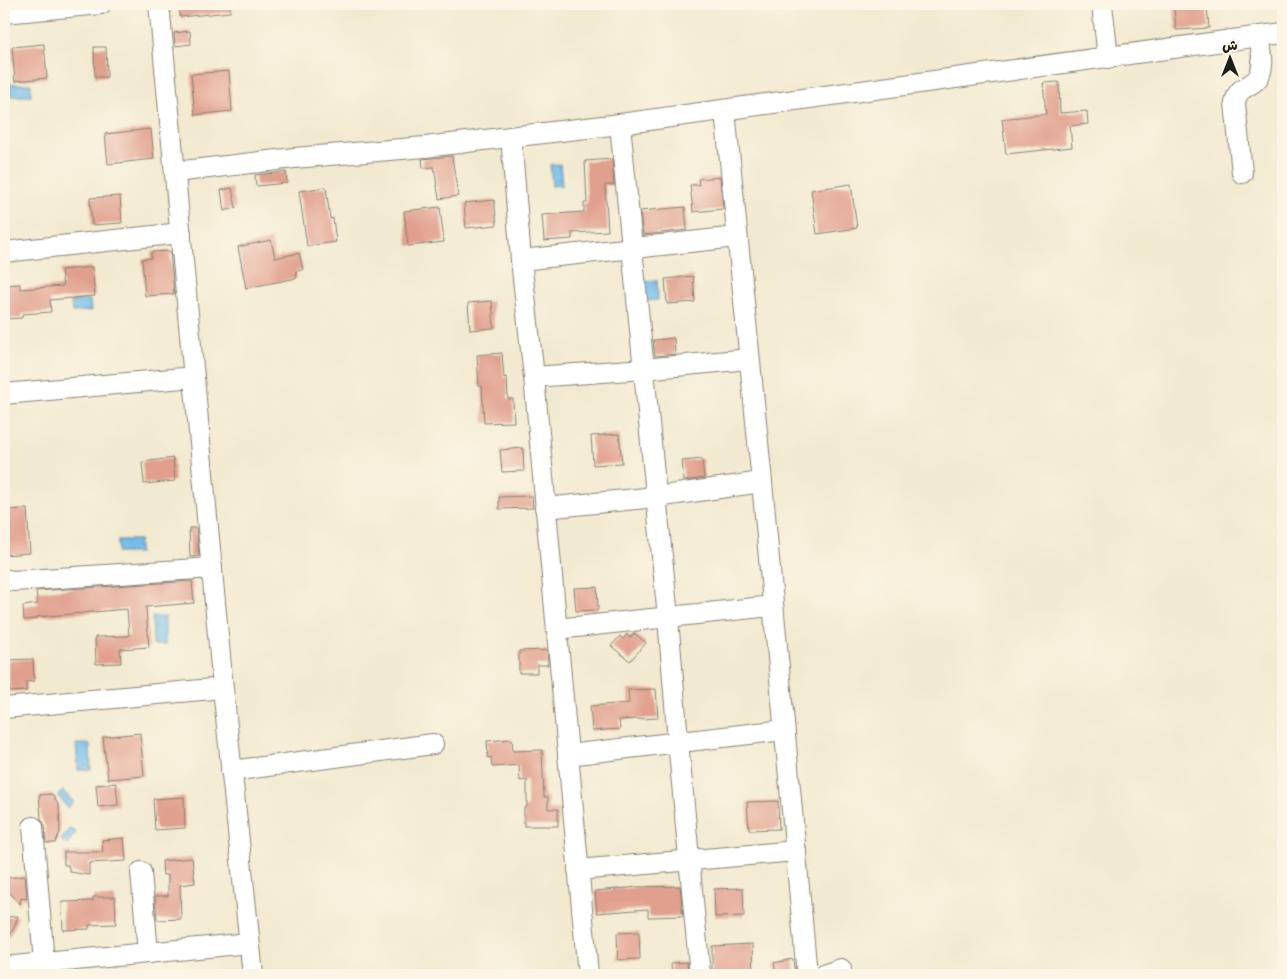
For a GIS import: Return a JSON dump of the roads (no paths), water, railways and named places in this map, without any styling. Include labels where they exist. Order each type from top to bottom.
[{"type":"street","points":[[4,13],[101,4]]},
{"type":"street","points":[[159,4],[223,688],[253,975]]},
{"type":"street","points":[[1102,4],[1108,58]]},
{"type":"street","points":[[174,172],[294,158],[425,147],[725,111],[1283,33]]},
{"type":"street","points":[[1242,173],[1235,103],[1237,94],[1244,86],[1256,81],[1260,73],[1262,60],[1259,36]]},
{"type":"street","points":[[725,111],[808,975]]},
{"type":"street","points":[[620,124],[668,618],[700,975]]},
{"type":"street","points":[[511,137],[588,975]]},
{"type":"street","points":[[4,252],[181,233]]},
{"type":"street","points":[[521,260],[737,237]]},
{"type":"street","points":[[534,378],[644,370],[749,359]]},
{"type":"street","points":[[4,394],[194,378]]},
{"type":"street","points":[[545,508],[656,497],[762,482]]},
{"type":"street","points":[[4,579],[13,581],[212,568]]},
{"type":"street","points":[[557,629],[772,606]]},
{"type":"street","points":[[4,708],[223,688]]},
{"type":"street","points":[[568,755],[784,730]]},
{"type":"street","points":[[231,770],[433,744]]},
{"type":"street","points":[[33,827],[44,963]]},
{"type":"street","points":[[578,870],[796,851]]},
{"type":"street","points":[[141,872],[148,953]]},
{"type":"street","points":[[4,967],[249,943]]},
{"type":"water","points":[[10,84],[31,84],[31,96],[11,96]]},
{"type":"water","points":[[560,164],[562,185],[552,186],[550,165]]},
{"type":"water","points":[[657,280],[658,300],[646,301],[645,281]]},
{"type":"water","points":[[90,300],[91,311],[72,312],[71,301]]},
{"type":"water","points":[[118,540],[139,540],[139,553],[118,553]]},
{"type":"water","points":[[152,617],[165,617],[165,645],[153,645]]},
{"type":"water","points":[[76,744],[90,744],[91,770],[78,770]]},
{"type":"water","points":[[63,791],[74,802],[67,808],[58,795]]},
{"type":"water","points":[[70,828],[76,832],[67,845],[61,840]]}]
